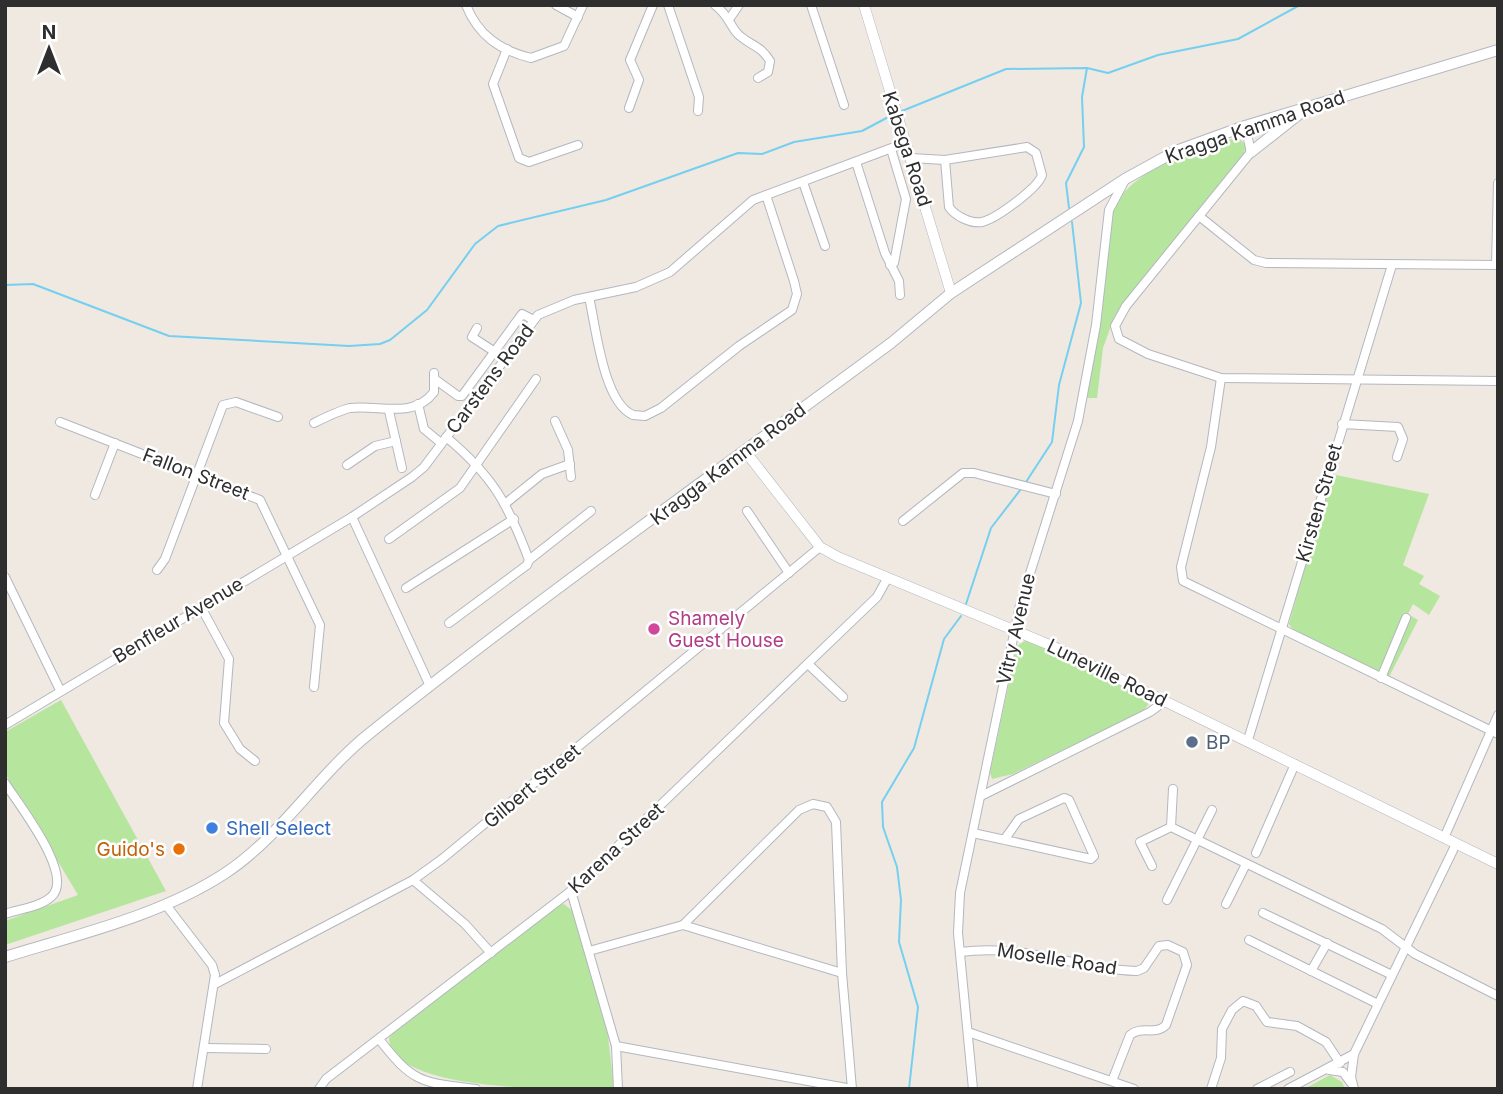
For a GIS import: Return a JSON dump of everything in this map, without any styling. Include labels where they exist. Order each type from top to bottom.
[{"type":"main road","name":"Kragga Kamma Road","points":[[5,957],[166,905],[225,873],[249,855],[352,749],[430,686],[891,343],[951,293],[1125,179],[1176,151],[1245,126],[1498,50]]},
{"type":"main road","points":[[1251,152],[1308,107]]},
{"type":"street","points":[[466,5],[477,30],[507,49],[531,58],[551,53],[564,46],[583,5]]},
{"type":"street","points":[[556,5],[578,17]]},
{"type":"street","points":[[629,108],[639,80],[630,60],[653,5]]},
{"type":"street","points":[[668,5],[699,96],[698,111]]},
{"type":"street","points":[[715,5],[730,18],[736,32],[756,44],[770,61],[768,72],[758,78]]},
{"type":"street","points":[[730,18],[740,5]]},
{"type":"street","points":[[811,5],[844,105]]},
{"type":"street","name":"Kabega Road","points":[[864,5],[951,293]]},
{"type":"street","points":[[507,49],[493,84],[519,158],[529,162],[578,145]]},
{"type":"street","points":[[1245,126],[1251,152],[1126,306],[1115,326],[1119,339],[1134,348],[1221,378],[1498,381]]},
{"type":"street","name":"Carstens Road","points":[[352,517],[419,472],[534,320],[545,311],[589,297],[636,287],[670,272],[736,212],[766,195],[891,149],[904,140]]},
{"type":"street","points":[[911,158],[945,160],[1027,147],[1036,153],[1042,175],[1034,188],[989,220],[975,222],[957,215],[949,206],[945,160]]},
{"type":"street","points":[[890,265],[894,263],[906,199],[891,149]]},
{"type":"street","points":[[856,162],[890,265],[899,281],[900,295]]},
{"type":"street","name":"Vitry Avenue","points":[[973,1089],[960,952],[960,893],[1014,630],[1029,570],[1078,421],[1096,326],[1108,210],[1125,179]]},
{"type":"street","points":[[803,182],[825,246]]},
{"type":"street","points":[[1199,216],[1259,262],[1497,265],[1498,183]]},
{"type":"street","points":[[589,297],[601,354],[618,404],[633,415],[655,412],[792,310],[797,294],[766,195]]},
{"type":"street","name":"Kirsten Street","points":[[1248,740],[1392,265]]},
{"type":"street","points":[[314,423],[350,408],[389,411],[418,404],[433,395],[435,377],[458,397],[462,396],[522,314],[534,320]]},
{"type":"street","points":[[477,328],[472,337],[495,352]]},
{"type":"street","points":[[1221,378],[1211,447],[1183,557],[1181,575],[1187,586],[1494,733]]},
{"type":"street","points":[[389,539],[460,488],[536,379]]},
{"type":"street","points":[[157,570],[165,559],[225,403],[236,402],[278,417]]},
{"type":"street","points":[[418,404],[424,429],[444,440],[476,465],[506,503],[529,560]]},
{"type":"street","points":[[389,411],[402,468]]},
{"type":"street","points":[[555,421],[566,443],[571,477]]},
{"type":"street","name":"Fallon Street","points":[[60,422],[257,497],[321,630],[314,687]]},
{"type":"street","points":[[1342,424],[1398,427],[1403,439],[1397,457]]},
{"type":"street","points":[[347,465],[374,446],[396,441]]},
{"type":"street","points":[[95,495],[114,443]]},
{"type":"street","name":"Luneville Road","points":[[745,451],[821,547],[887,579],[1014,630],[1248,740],[1498,864]]},
{"type":"street","points":[[506,503],[546,471],[570,464]]},
{"type":"street","points":[[903,521],[962,473],[1056,494]]},
{"type":"street","points":[[449,622],[527,565],[529,560],[591,511]]},
{"type":"street","points":[[747,511],[789,573]]},
{"type":"street","points":[[352,517],[430,686]]},
{"type":"street","name":"Benfleur Avenue","points":[[5,725],[352,517]]},
{"type":"street","points":[[406,588],[514,520]]},
{"type":"street","name":"Gilbert Street","points":[[215,984],[413,880],[821,547]]},
{"type":"street","points":[[5,577],[60,690]]},
{"type":"street","name":"Karena Street","points":[[319,1089],[326,1079],[571,891],[877,597],[887,579]]},
{"type":"street","points":[[201,607],[229,659],[224,723],[240,749],[254,761]]},
{"type":"street","points":[[1381,678],[1406,618]]},
{"type":"street","points":[[808,664],[843,697]]},
{"type":"street","points":[[981,796],[1150,712],[1165,701]]},
{"type":"street","points":[[1444,838],[1494,733],[1498,715]]},
{"type":"street","points":[[1256,853],[1295,764]]},
{"type":"street","points":[[5,783],[45,845],[54,866],[58,887],[53,896],[44,902],[5,914]]},
{"type":"street","points":[[1171,827],[1173,789]]},
{"type":"street","points":[[973,833],[1004,840],[1091,859],[1094,856],[1069,800],[1064,798],[1019,818],[1004,840]]},
{"type":"street","points":[[616,1046],[852,1089],[842,973],[836,822],[827,807],[807,805],[701,904],[683,925]]},
{"type":"street","points":[[1167,900],[1212,810]]},
{"type":"street","points":[[1171,827],[1382,929],[1407,947],[1498,996]]},
{"type":"street","points":[[1152,866],[1140,842],[1171,827]]},
{"type":"street","points":[[1353,1086],[1354,1054],[1456,844]]},
{"type":"street","points":[[1226,904],[1246,864]]},
{"type":"street","points":[[413,880],[465,924],[491,953]]},
{"type":"street","points":[[571,891],[616,1046],[618,1089]]},
{"type":"street","points":[[166,905],[212,965],[215,984],[197,1089]]},
{"type":"street","points":[[1263,913],[1392,975]]},
{"type":"street","points":[[589,951],[683,925],[842,973]]},
{"type":"street","points":[[1249,940],[1378,1003]]},
{"type":"street","points":[[1311,971],[1326,943]]},
{"type":"street","name":"Moselle Road","points":[[960,952],[990,948],[1022,950],[1137,971],[1144,968],[1159,946],[1174,947],[1183,952],[1188,965],[1166,1025],[1159,1030],[1140,1030],[1130,1035],[1112,1081]]},
{"type":"street","points":[[1211,1089],[1221,1058],[1220,1034],[1232,1010],[1243,1001],[1259,1009],[1267,1022],[1297,1026],[1326,1042],[1340,1063]]},
{"type":"street","points":[[968,1032],[1134,1089]]},
{"type":"street","points":[[379,1039],[401,1067],[416,1079],[476,1089]]},
{"type":"street","points":[[204,1048],[266,1049]]},
{"type":"street","points":[[1288,1089],[1354,1054]]},
{"type":"street","points":[[1326,1070],[1343,1072],[1353,1086]]},
{"type":"street","points":[[1257,1089],[1290,1072]]},
{"type":"green space","points":[[1238,137],[1246,146],[1243,156],[1115,315],[1103,348],[1097,398],[1087,398],[1114,205],[1138,179],[1169,161]]},
{"type":"green space","points":[[1331,474],[1429,494],[1403,565],[1424,576],[1419,584],[1440,596],[1429,615],[1413,604],[1408,614],[1418,620],[1389,677],[1294,631],[1289,624]]},
{"type":"green space","points":[[1028,639],[1146,697],[1148,705],[1143,711],[1013,774],[992,779],[990,772],[1017,646]]},
{"type":"green space","points":[[61,700],[166,891],[5,945],[5,921],[78,895],[5,773],[5,732]]},
{"type":"green space","points":[[564,904],[574,912],[608,1036],[614,1089],[524,1088],[450,1079],[419,1070],[397,1056],[389,1038],[394,1032],[559,905]]},
{"type":"green space","points":[[1330,1075],[1342,1082],[1345,1089],[1304,1089]]},
{"type":"waterway","points":[[902,111],[1006,69],[1087,68],[1108,73],[1158,55],[1238,39],[1300,5]]},
{"type":"waterway","points":[[1069,208],[1066,183],[1084,147],[1082,97],[1087,68]]},
{"type":"waterway","points":[[5,285],[33,284],[169,336],[349,346],[380,344],[390,340],[427,310],[475,244],[498,226],[606,200],[738,153],[762,154],[794,142],[862,131],[894,114]]},
{"type":"waterway","points":[[1026,482],[1052,442],[1059,385],[1081,303],[1072,222]]},
{"type":"waterway","points":[[966,604],[991,528],[1021,489]]},
{"type":"waterway","points":[[909,1089],[918,1007],[899,942],[901,900],[897,867],[883,827],[882,802],[914,748],[944,639],[961,616]]},
{"type":"place","name":"Shamely Guest House","points":[[654,629]]},
{"type":"place","name":"BP","points":[[1192,742]]},
{"type":"place","name":"Shell Select","points":[[212,828]]},
{"type":"place","name":"Guido's","points":[[179,849]]}]
